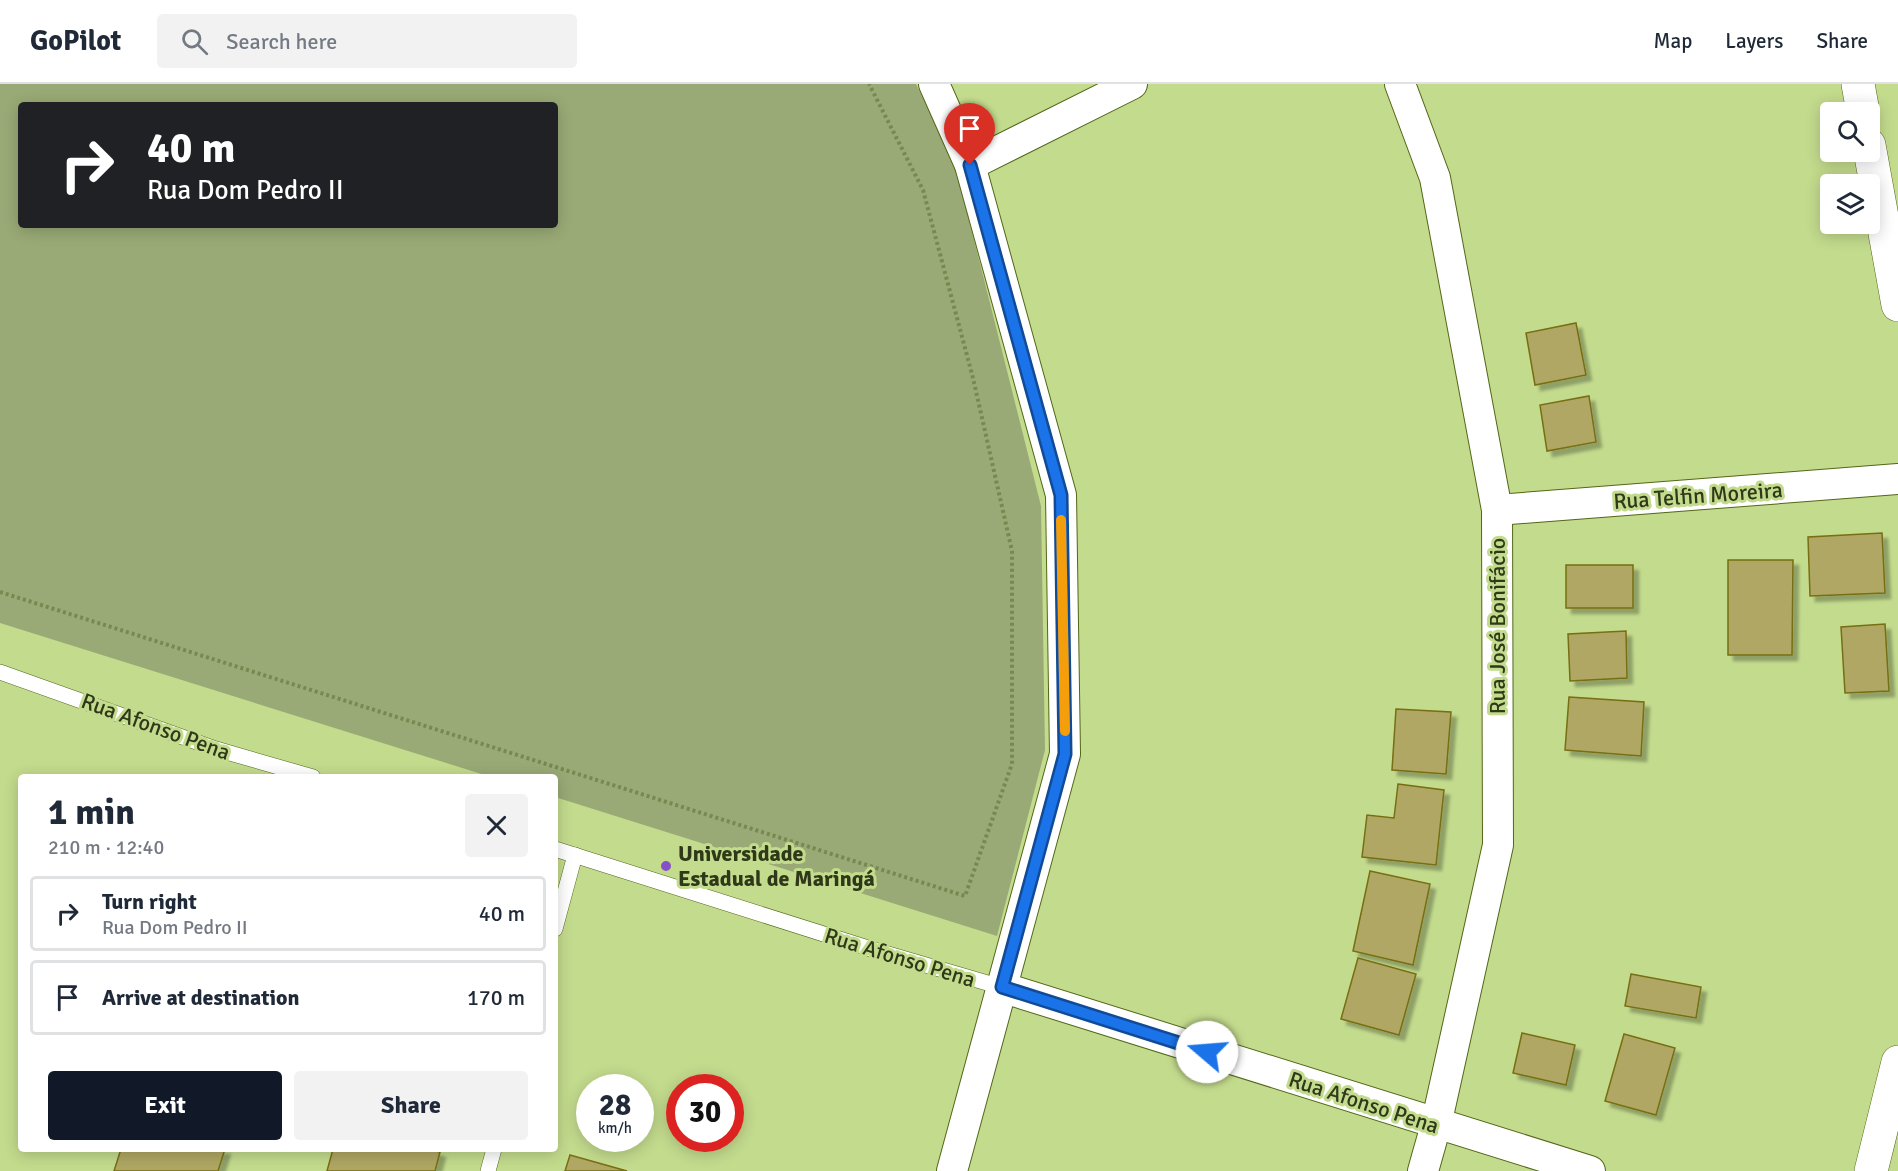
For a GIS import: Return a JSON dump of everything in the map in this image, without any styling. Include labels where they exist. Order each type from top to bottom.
[{"type":"main road","points":[[1858,84],[1861,102]]},
{"type":"main road","points":[[1872,162],[1898,305]]},
{"type":"main road","points":[[1871,1171],[1898,1062]]},
{"type":"street","points":[[970,165],[1132,84]]},
{"type":"street","name":"Rua José Bonifácio","points":[[1400,84],[1435,178],[1497,510],[1498,844],[1436,1125],[1423,1171]]},
{"type":"street","points":[[942,87],[970,165],[1061,495],[1065,754],[952,1171]]},
{"type":"street","name":"Rua Telfin Moreira","points":[[1497,510],[1898,479]]},
{"type":"street","name":"Rua Afonso Pena","points":[[1002,987],[1436,1125],[1590,1171]]},
{"type":"lane","name":"Rua Afonso Pena","points":[[0,672],[216,750],[302,774]]},
{"type":"lane","name":"Rua Afonso Pena","points":[[558,850],[871,949],[1002,987]]},
{"type":"lane","points":[[558,918],[575,855]]},
{"type":"lane","points":[[488,1171],[493,1152]]},
{"type":"path","points":[[0,592],[965,896],[1012,764],[1012,550],[973,378],[923,190],[869,84]]},
{"type":"green space","points":[[0,84],[916,84],[954,160],[1041,506],[1045,750],[997,936],[558,798],[558,774],[481,774],[0,623]]},
{"type":"building","points":[[1576,323],[1586,375],[1535,385],[1526,333]]},
{"type":"building","points":[[1589,396],[1596,442],[1547,451],[1540,405]]},
{"type":"building","points":[[1882,533],[1885,593],[1810,596],[1808,537]]},
{"type":"building","points":[[1728,560],[1793,560],[1792,655],[1728,655]]},
{"type":"building","points":[[1566,565],[1633,565],[1633,608],[1566,608]]},
{"type":"building","points":[[1885,624],[1889,691],[1845,693],[1841,627]]},
{"type":"building","points":[[1626,631],[1627,678],[1570,681],[1568,634]]},
{"type":"building","points":[[1569,697],[1644,702],[1641,756],[1565,750]]},
{"type":"building","points":[[1396,709],[1451,712],[1446,774],[1392,770]]},
{"type":"building","points":[[1398,784],[1444,790],[1436,865],[1362,857],[1367,815],[1394,818]]},
{"type":"building","points":[[1370,871],[1430,884],[1413,965],[1353,951]]},
{"type":"building","points":[[1358,958],[1416,974],[1399,1035],[1341,1019]]},
{"type":"building","points":[[1631,974],[1701,987],[1696,1018],[1625,1006]]},
{"type":"building","points":[[1522,1033],[1575,1045],[1566,1085],[1513,1073]]},
{"type":"building","points":[[1624,1034],[1675,1048],[1656,1115],[1605,1101]]},
{"type":"building","points":[[120,1152],[224,1152],[218,1171],[114,1171]]},
{"type":"building","points":[[332,1152],[440,1152],[435,1171],[327,1171]]},
{"type":"building","points":[[570,1155],[627,1171],[565,1171]]},
{"type":"slow traffic","points":[[1061,520],[1065,731]]},
{"type":"place","name":"Universidade Estadual de Maringá","points":[[666,866]]},
{"type":"route","points":[[970,165],[1061,495],[1065,754],[1002,987],[1207,1052]]}]
